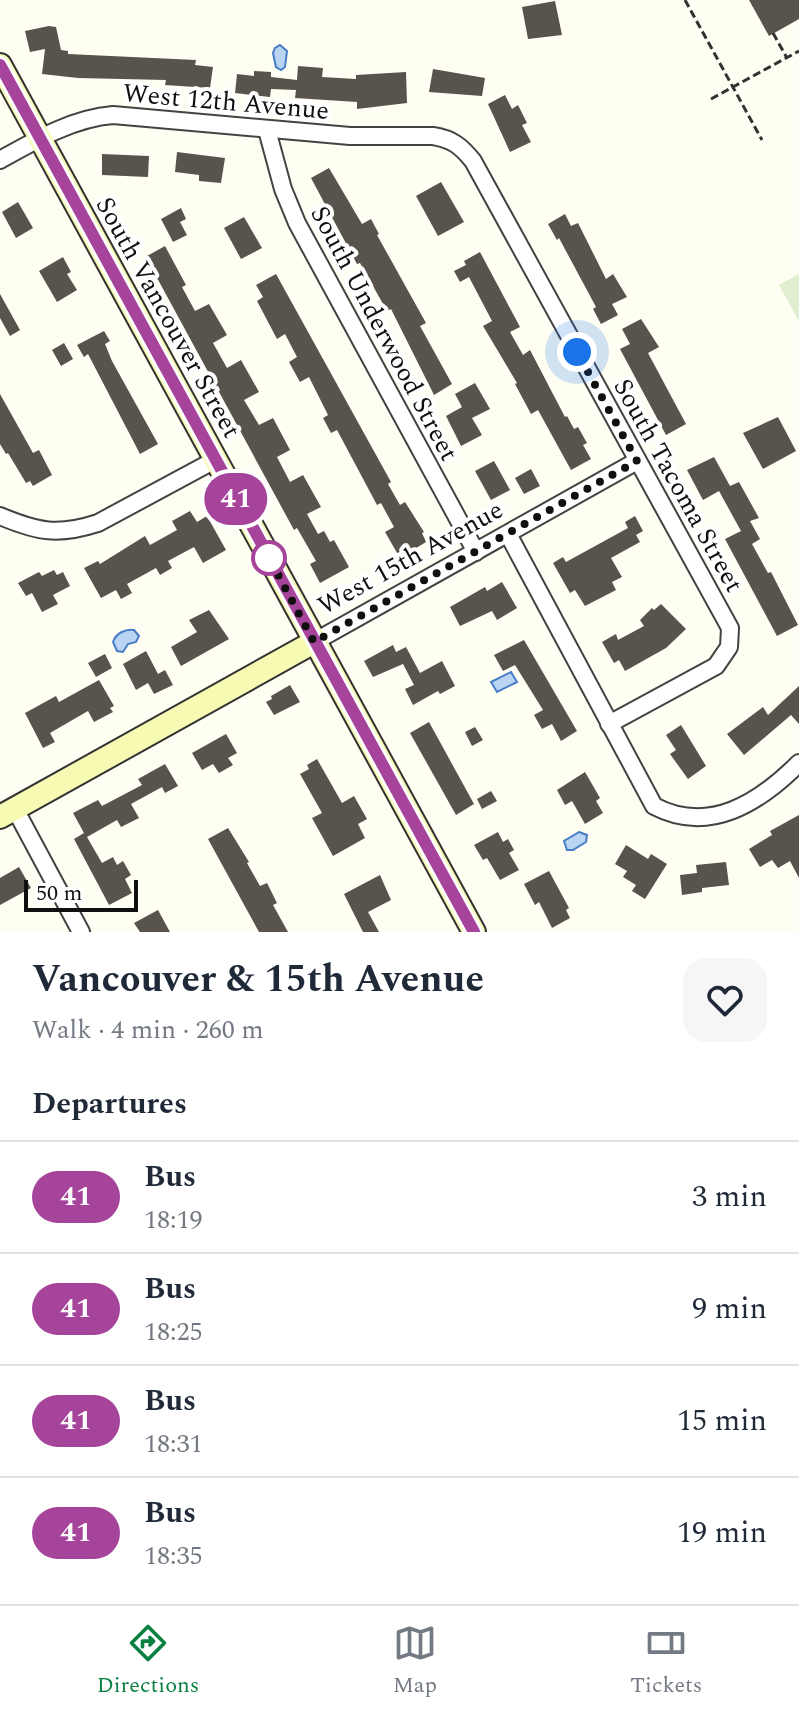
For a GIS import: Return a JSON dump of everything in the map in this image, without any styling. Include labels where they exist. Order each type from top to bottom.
[{"type":"street","name":"South Vancouver Street","points":[[0,65],[474,932]]},
{"type":"street","name":"West 12th Avenue","points":[[0,160],[40,138],[84,121],[113,115],[350,136],[433,136],[455,142]]},
{"type":"street","name":"South Underwood Street","points":[[267,130],[283,189],[297,223],[476,552]]},
{"type":"street","name":"South Tacoma Street","points":[[455,142],[473,161],[730,628],[729,647],[716,666],[609,724]]},
{"type":"street","points":[[0,516],[46,532],[84,528],[215,460]]},
{"type":"street","name":"West 15th Avenue","points":[[8,813],[637,461]]},
{"type":"street","points":[[508,534],[654,806],[677,817],[691,819],[726,813],[759,796],[799,763]]},
{"type":"street","points":[[8,813],[81,932]]},
{"type":"path","points":[[685,0],[762,140]]},
{"type":"path","points":[[773,33],[787,58]]},
{"type":"path","points":[[711,99],[799,51]]},
{"type":"green space","points":[[799,274],[799,321],[779,285]]},
{"type":"water","points":[[280,45],[287,51],[285,67],[281,70],[276,67],[273,53]]},
{"type":"water","points":[[134,630],[139,636],[136,642],[128,644],[123,652],[117,651],[113,642],[116,636]]},
{"type":"water","points":[[511,672],[517,682],[497,692],[491,682]]},
{"type":"water","points":[[579,832],[587,835],[586,842],[567,850],[564,841]]},
{"type":"building","points":[[749,0],[799,0],[799,19],[769,36]]},
{"type":"building","points":[[555,1],[562,35],[528,39],[522,7]]},
{"type":"building","points":[[56,27],[61,50],[68,51],[68,54],[196,60],[195,65],[213,67],[210,88],[165,85],[166,80],[42,74],[45,49],[30,52],[25,31]]},
{"type":"building","points":[[298,66],[323,68],[322,77],[356,79],[356,75],[406,72],[407,103],[357,109],[357,102],[295,98],[296,90],[271,89],[270,97],[235,93],[237,74],[254,76],[254,71],[271,72],[271,77],[297,80]]},
{"type":"building","points":[[433,69],[485,78],[482,96],[429,92]]},
{"type":"building","points":[[505,95],[512,109],[518,105],[527,123],[522,125],[531,142],[510,152],[488,104]]},
{"type":"building","points":[[177,152],[225,158],[221,183],[199,181],[199,175],[175,172]]},
{"type":"building","points":[[102,154],[149,156],[148,177],[102,175]]},
{"type":"building","points":[[329,168],[362,224],[371,219],[426,323],[420,326],[452,384],[434,395],[391,309],[387,311],[360,263],[357,264],[311,178]]},
{"type":"building","points":[[441,182],[464,222],[438,236],[416,196]]},
{"type":"building","points":[[18,202],[33,228],[16,238],[2,212]]},
{"type":"building","points":[[181,208],[186,219],[180,222],[187,235],[173,242],[161,219]]},
{"type":"building","points":[[565,214],[571,226],[578,223],[606,279],[613,274],[627,297],[612,304],[618,315],[601,324],[593,309],[596,307],[559,238],[557,240],[548,224]]},
{"type":"building","points":[[244,217],[262,248],[241,259],[224,228]]},
{"type":"building","points":[[165,246],[186,285],[182,287],[195,311],[209,304],[227,335],[213,343],[227,368],[241,360],[259,392],[244,400],[259,425],[273,418],[290,450],[277,457],[290,482],[303,475],[321,507],[307,514],[318,534],[324,531],[330,542],[334,540],[349,567],[320,583],[310,564],[316,561],[297,528],[294,530],[156,276],[147,256]]},
{"type":"building","points":[[480,252],[520,327],[510,332],[523,355],[530,350],[565,417],[574,429],[578,427],[587,443],[583,445],[591,459],[571,470],[538,410],[531,414],[517,383],[483,326],[492,321],[469,277],[460,282],[454,271]]},
{"type":"building","points":[[63,257],[71,272],[67,274],[77,290],[57,302],[39,271]]},
{"type":"building","points":[[276,274],[391,482],[388,484],[400,505],[405,502],[424,532],[426,542],[400,558],[385,532],[394,527],[381,503],[377,505],[337,430],[331,433],[323,418],[328,415],[309,377],[300,382],[289,362],[297,357],[285,334],[277,339],[257,301],[263,297],[256,285]]},
{"type":"building","points":[[0,294],[20,330],[10,336],[0,318]]},
{"type":"building","points":[[641,319],[659,347],[648,353],[686,424],[666,435],[620,349],[630,344],[622,329]]},
{"type":"building","points":[[104,331],[110,341],[105,344],[112,361],[158,444],[140,454],[88,354],[84,357],[77,345]]},
{"type":"building","points":[[64,343],[73,359],[61,366],[52,350]]},
{"type":"building","points":[[475,383],[490,409],[472,418],[482,435],[461,446],[446,416],[462,407],[455,394]]},
{"type":"building","points":[[0,394],[33,453],[39,450],[52,475],[33,486],[30,481],[26,483],[0,444]]},
{"type":"building","points":[[778,417],[796,451],[763,469],[743,433]]},
{"type":"building","points":[[714,457],[730,486],[739,482],[759,518],[750,521],[760,539],[752,544],[768,573],[771,572],[798,625],[777,636],[725,539],[741,531],[719,491],[703,500],[687,470]]},
{"type":"building","points":[[494,461],[510,490],[491,500],[475,471]]},
{"type":"building","points":[[531,469],[540,486],[524,494],[515,478]]},
{"type":"building","points":[[190,511],[197,522],[207,516],[226,550],[203,563],[194,547],[168,561],[172,568],[160,575],[156,568],[127,584],[132,593],[121,599],[116,590],[101,598],[84,568],[98,561],[100,564],[145,536],[150,545],[177,530],[172,521]]},
{"type":"building","points":[[635,516],[643,531],[636,535],[640,542],[611,558],[622,577],[612,582],[616,590],[585,606],[575,590],[570,593],[553,563],[563,557],[566,562],[628,528],[625,522]]},
{"type":"building","points":[[54,570],[57,575],[63,572],[70,586],[53,595],[58,604],[42,612],[32,593],[26,596],[18,583],[39,572],[42,576]]},
{"type":"building","points":[[502,582],[517,608],[497,620],[492,611],[460,626],[450,607],[485,587],[487,591]]},
{"type":"building","points":[[661,604],[686,629],[666,648],[625,671],[619,660],[614,663],[602,642],[616,634],[618,640],[644,626],[640,620]]},
{"type":"building","points":[[209,610],[229,639],[181,666],[171,647],[197,632],[189,620]]},
{"type":"building","points":[[524,640],[577,731],[561,741],[552,724],[542,729],[534,715],[543,710],[515,665],[503,671],[494,655]]},
{"type":"building","points":[[393,645],[396,652],[406,647],[420,673],[442,661],[455,686],[440,694],[438,691],[413,705],[405,689],[414,685],[403,664],[373,677],[364,661]]},
{"type":"building","points":[[146,651],[158,674],[165,670],[173,685],[154,694],[148,683],[136,690],[123,664]]},
{"type":"building","points":[[105,654],[112,668],[96,677],[88,663]]},
{"type":"building","points":[[99,680],[114,706],[110,708],[113,712],[94,722],[88,711],[50,733],[55,742],[43,748],[25,713],[56,696],[59,702]]},
{"type":"building","points":[[290,685],[300,702],[274,715],[266,702]]},
{"type":"building","points":[[799,686],[799,724],[791,715],[744,755],[727,734],[763,707],[768,715]]},
{"type":"building","points":[[429,722],[474,804],[456,815],[410,733]]},
{"type":"building","points":[[681,725],[706,766],[688,779],[670,754],[676,750],[666,735]]},
{"type":"building","points":[[475,727],[483,740],[472,746],[465,732]]},
{"type":"building","points":[[226,734],[237,753],[228,758],[233,765],[219,773],[213,764],[202,770],[192,753]]},
{"type":"building","points":[[317,759],[342,803],[354,796],[367,819],[358,824],[365,838],[333,856],[312,818],[322,813],[300,774]]},
{"type":"building","points":[[165,764],[178,786],[165,793],[162,787],[131,804],[139,818],[121,827],[117,820],[87,837],[102,863],[113,857],[117,865],[123,861],[131,875],[125,879],[132,893],[109,905],[74,839],[84,833],[73,813],[98,800],[102,806],[142,785],[138,779]]},
{"type":"building","points":[[585,772],[600,798],[596,801],[603,813],[585,824],[572,801],[565,805],[557,790]]},
{"type":"building","points":[[491,791],[497,801],[482,809],[477,799]]},
{"type":"building","points":[[799,815],[799,878],[790,861],[778,868],[772,860],[760,867],[749,849],[772,835],[770,831]]},
{"type":"building","points":[[228,828],[260,886],[267,883],[277,903],[273,905],[288,932],[259,932],[208,839]]},
{"type":"building","points":[[498,832],[503,842],[508,839],[514,850],[509,853],[519,870],[500,880],[487,858],[483,860],[474,845]]},
{"type":"building","points":[[626,845],[648,859],[651,854],[667,864],[645,899],[632,891],[636,885],[623,877],[627,871],[615,864]]},
{"type":"building","points":[[726,862],[729,885],[702,888],[702,892],[682,895],[680,875],[697,873],[696,865]]},
{"type":"building","points":[[19,867],[31,888],[0,905],[0,878]]},
{"type":"building","points":[[549,871],[569,908],[566,910],[570,918],[552,928],[539,902],[535,905],[524,884]]},
{"type":"building","points":[[380,875],[391,900],[368,912],[379,932],[363,932],[344,894]]},
{"type":"building","points":[[158,910],[170,932],[140,932],[134,923]]},
{"type":"bus line","name":"41","points":[[0,65],[474,932]]},
{"type":"route","points":[[269,558],[267,554],[314,642],[637,461],[577,352]]}]
